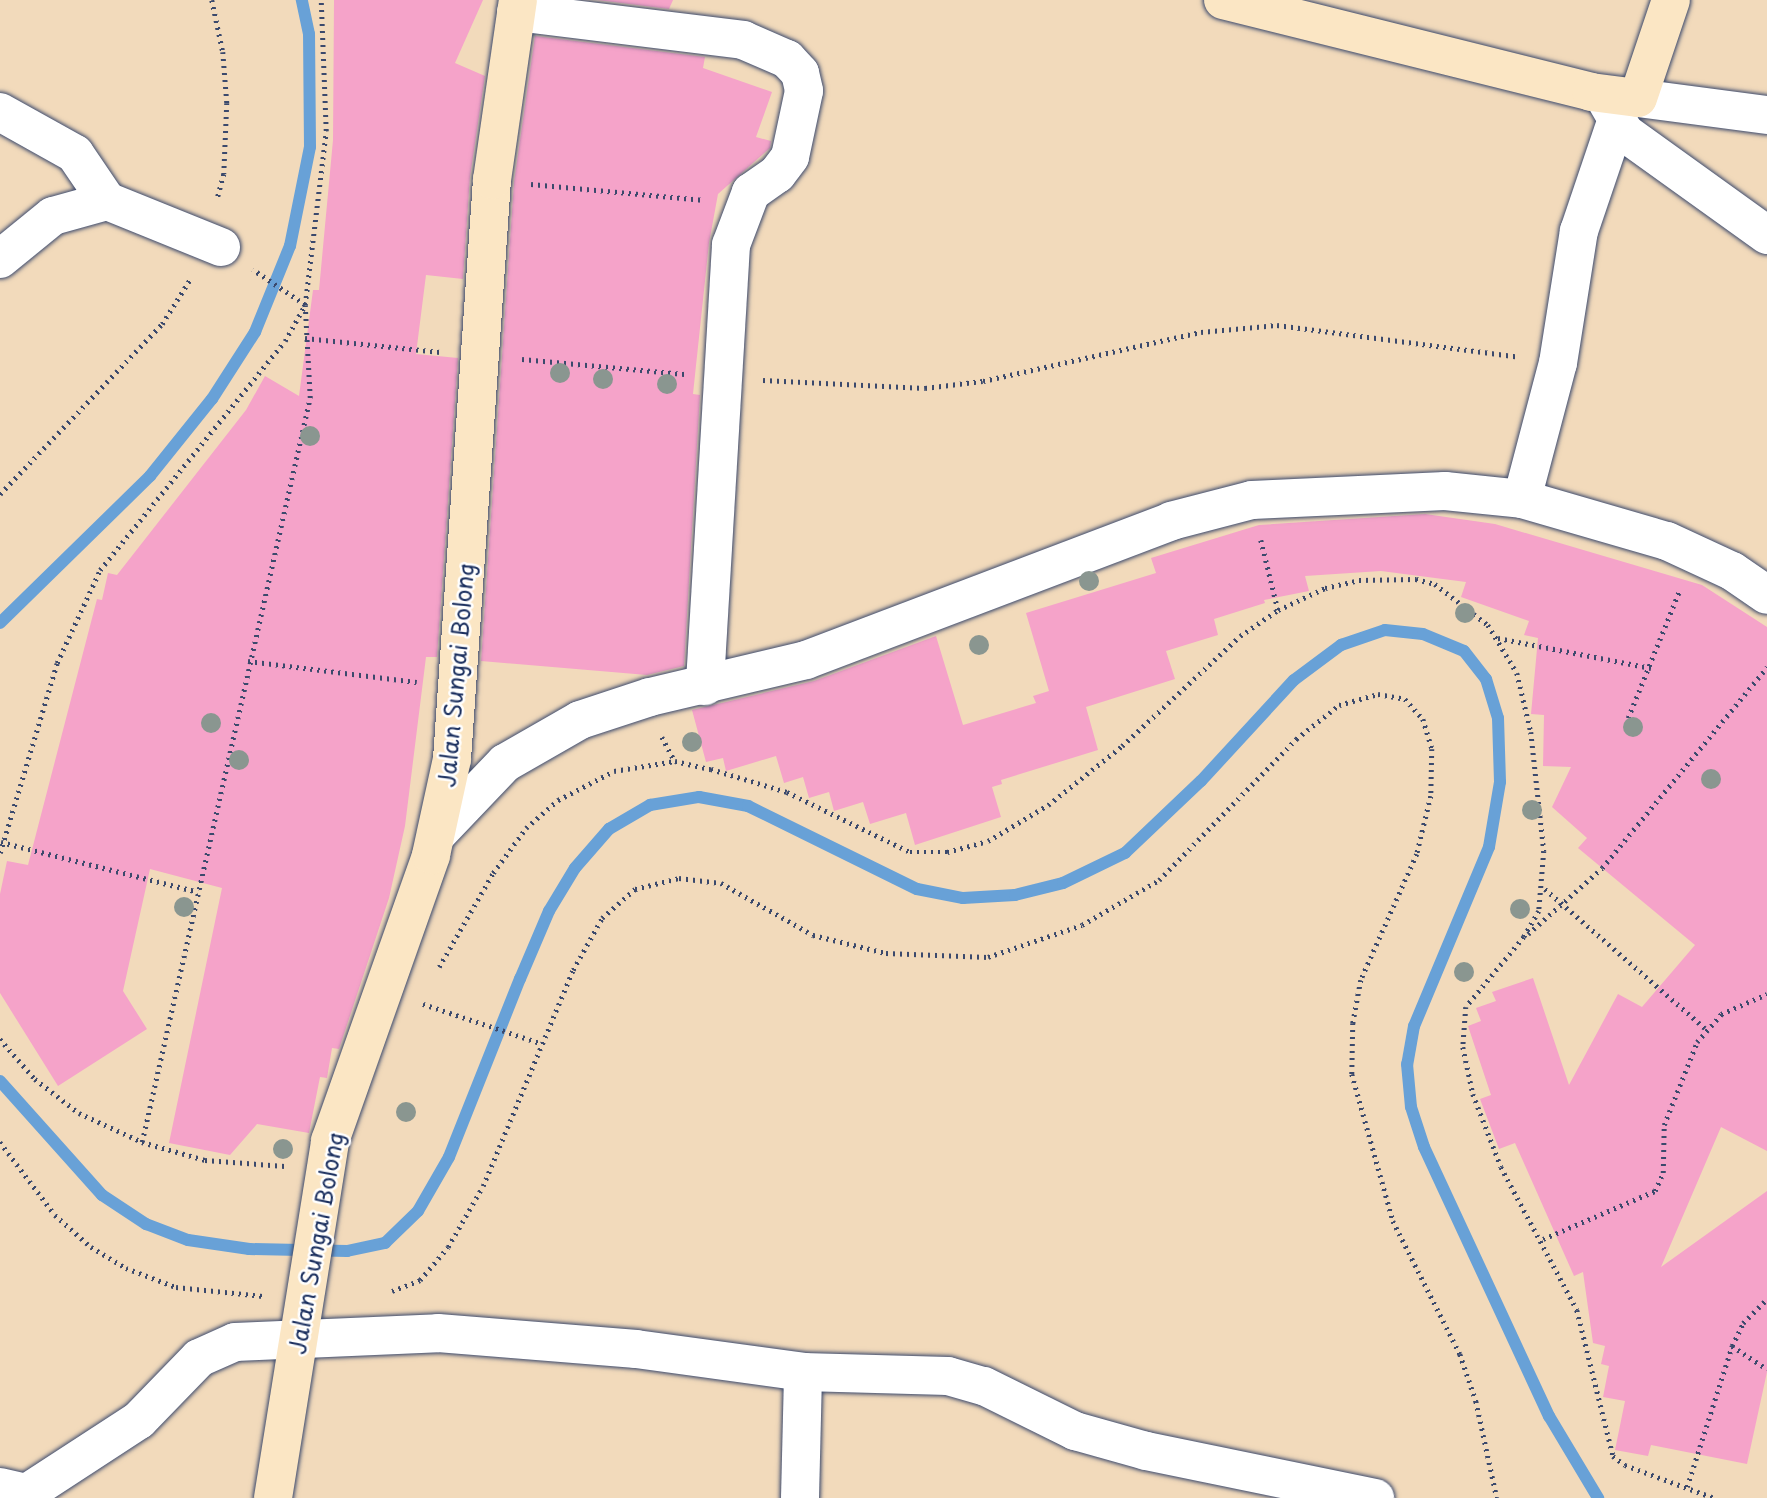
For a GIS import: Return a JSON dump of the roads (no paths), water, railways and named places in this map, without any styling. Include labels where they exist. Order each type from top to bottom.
[{"type":"street","points":[[1223,0],[1620,105],[1767,115]]},
{"type":"street","points":[[1522,499],[1558,363],[1578,231],[1620,105],[1671,0]]},
{"type":"street","points":[[517,6],[743,40],[787,59],[800,73],[804,91],[798,135],[790,157],[776,174],[751,192],[743,204],[731,245],[705,686]]},
{"type":"street","name":"Jalan Sungai Bolong","points":[[273,1498],[323,1178],[438,833],[459,686],[492,180],[517,6]]},
{"type":"street","points":[[1620,105],[1765,226]]},
{"type":"street","points":[[0,112],[75,154],[107,201],[220,247]]},
{"type":"street","points":[[0,259],[53,216],[107,201]]},
{"type":"street","points":[[438,833],[485,782],[543,739],[606,710],[806,660],[1171,521],[1252,500],[1445,491],[1522,499],[1693,551],[1767,595]]},
{"type":"street","points":[[0,1487],[27,1493],[139,1420],[209,1352],[304,1308],[438,1333],[636,1349],[803,1372],[948,1376],[984,1386],[1076,1431],[1134,1448],[1374,1498]]},
{"type":"street","points":[[800,1498],[803,1372]]},
{"type":"waterway","points":[[0,623],[150,476],[212,399],[255,332],[290,246],[310,147],[309,34],[302,0]]},
{"type":"waterway","points":[[0,1081],[102,1195],[146,1224],[188,1240],[249,1249],[347,1251],[385,1243],[418,1211],[449,1157],[549,911],[575,868],[609,829],[650,805],[699,797],[748,806],[917,889],[963,898],[1015,895],[1063,883],[1125,853],[1201,781],[1294,680],[1341,645],[1385,630],[1423,634],[1464,651],[1486,679],[1498,718],[1500,782],[1489,847],[1414,1026],[1407,1064],[1411,1107],[1424,1147],[1549,1416],[1598,1498]]}]
